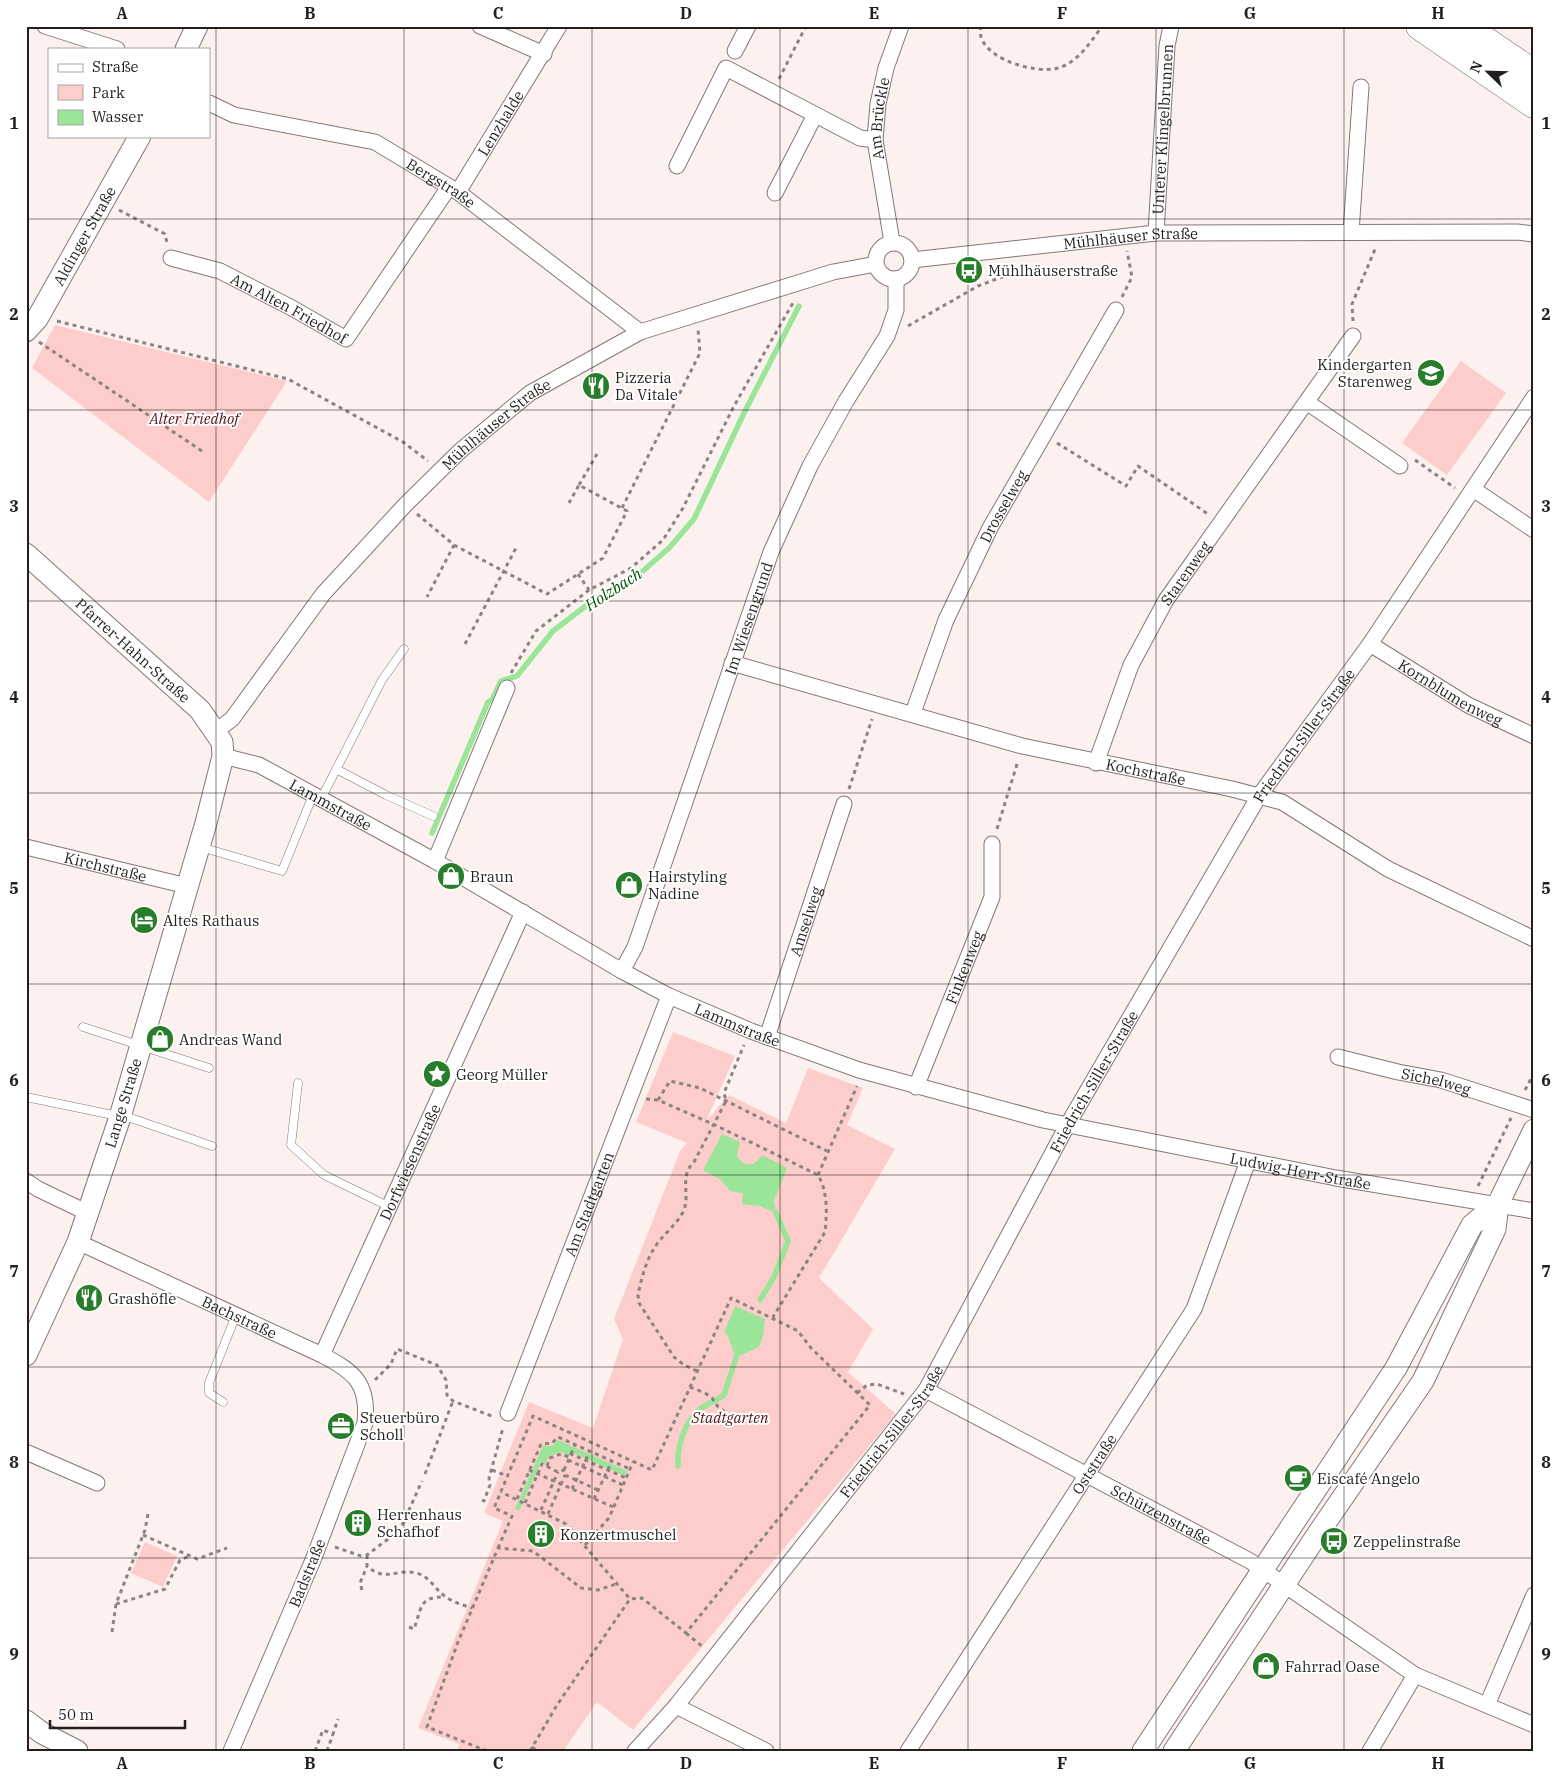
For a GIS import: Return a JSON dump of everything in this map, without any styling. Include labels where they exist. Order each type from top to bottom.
[{"type":"highway","points":[[1420,26],[1534,104]]},
{"type":"highway","points":[[1463,26],[1534,74]]},
{"type":"street","points":[[45,26],[114,48]]},
{"type":"street","points":[[186,48],[197,26]]},
{"type":"street","points":[[480,26],[544,54]]},
{"type":"street","name":"Lenzhalde","points":[[454,189],[544,54],[559,26]]},
{"type":"street","points":[[735,51],[748,26]]},
{"type":"street","name":"Am Brückle","points":[[892,242],[875,140],[878,104],[886,68],[901,26]]},
{"type":"street","name":"Unterer Klingelbrunnen","points":[[1156,233],[1167,46],[1171,26]]},
{"type":"street","points":[[677,166],[726,68],[860,138],[875,140]]},
{"type":"street","points":[[1351,232],[1361,86]]},
{"type":"street","name":"Bergstraße","points":[[210,103],[234,115],[375,142],[454,189],[640,332]]},
{"type":"street","points":[[775,192],[815,115]]},
{"type":"street","name":"Aldinger Straße","points":[[26,331],[41,312],[139,138]]},
{"type":"street","name":"Am Alten Friedhof","points":[[171,258],[220,271],[292,308],[346,339],[454,189]]},
{"type":"street","name":"Mühlhäuser Straße","points":[[912,260],[1156,233],[1518,232],[1534,234]]},
{"type":"street","points":[[892,242],[906,247],[912,260],[908,273],[896,279],[883,275],[876,264],[881,247],[892,242]]},
{"type":"street","name":"Mühlhäuser Straße","points":[[216,731],[232,719],[323,594],[406,504],[460,451],[530,393],[640,332],[833,272],[876,264]]},
{"type":"street","name":"Im Wiesengrund","points":[[622,971],[636,947],[771,552],[810,466],[846,401],[887,336],[896,310],[896,279]]},
{"type":"street","name":"Drosselweg","points":[[913,713],[946,620],[990,528],[1118,307]]},
{"type":"street","name":"Starenweg","points":[[1096,762],[1131,665],[1166,600],[1308,403],[1353,336]]},
{"type":"street","name":"Friedrich-Siller-Straße","points":[[635,1751],[676,1706],[922,1396],[1068,1124],[1259,796],[1370,644],[1534,397]]},
{"type":"street","points":[[1308,403],[1400,466]]},
{"type":"street","points":[[1473,489],[1534,530]]},
{"type":"street","name":"Pfarrer-Hahn-Straße","points":[[26,554],[200,710],[222,742],[223,756]]},
{"type":"street","name":"Kornblumenweg","points":[[1370,644],[1468,705],[1534,736]]},
{"type":"street","name":"Kochstraße","points":[[732,663],[913,713],[1022,746],[1282,802],[1388,870],[1534,939]]},
{"type":"street","points":[[435,860],[507,688]]},
{"type":"street","name":"Lammstraße","points":[[223,756],[259,765],[435,860],[622,971],[669,996],[767,1037],[864,1072],[1043,1120],[1068,1124]]},
{"type":"street","name":"Lange Straße","points":[[26,1355],[78,1242],[120,1116],[199,847],[223,756]]},
{"type":"street","name":"Amselweg","points":[[767,1037],[844,804]]},
{"type":"street","name":"Finkenweg","points":[[916,1087],[992,897],[992,844]]},
{"type":"street","name":"Kirchstraße","points":[[26,847],[187,886]]},
{"type":"street","name":"Dorfwiesenstraße","points":[[322,1355],[523,912]]},
{"type":"street","name":"Am Stadtgarten","points":[[503,1418],[669,996]]},
{"type":"street","name":"Sichelweg","points":[[1338,1057],[1398,1072],[1441,1080],[1534,1110]]},
{"type":"street","name":"Ludwig-Herr-Straße","points":[[1068,1124],[1336,1178],[1534,1211]]},
{"type":"street","points":[[1174,1751],[1423,1381],[1495,1229],[1498,1204],[1534,1130]]},
{"type":"street","name":"Oststraße","points":[[908,1751],[1194,1309],[1248,1161]]},
{"type":"street","points":[[26,1182],[88,1213]]},
{"type":"street","points":[[1143,1751],[1396,1368],[1472,1225],[1498,1204]]},
{"type":"street","name":"Bachstraße","points":[[78,1242],[345,1367],[357,1378],[363,1391]]},
{"type":"street","name":"Badstraße","points":[[232,1751],[320,1541],[365,1423],[366,1408],[363,1391]]},
{"type":"street","name":"Schützenstraße","points":[[922,1396],[1086,1474],[1263,1569]]},
{"type":"street","points":[[26,1452],[97,1483]]},
{"type":"street","points":[[1263,1569],[1415,1675],[1534,1725]]},
{"type":"street","points":[[1487,1705],[1534,1595]]},
{"type":"street","points":[[1370,1751],[1415,1675]]},
{"type":"street","points":[[676,1706],[766,1751]]},
{"type":"street","points":[[26,1720],[42,1732],[78,1751]]},
{"type":"lane","points":[[199,847],[282,871],[317,797],[336,769],[382,680],[404,649]]},
{"type":"lane","points":[[336,769],[386,795],[433,816]]},
{"type":"lane","points":[[83,1027],[209,1068]]},
{"type":"lane","points":[[298,1083],[291,1145],[324,1175],[390,1207]]},
{"type":"lane","points":[[26,1097],[120,1116],[212,1146]]},
{"type":"lane","points":[[223,1402],[209,1394],[209,1383],[236,1315]]},
{"type":"path","points":[[784,69],[806,26]]},
{"type":"path","points":[[981,26],[980,39],[985,46],[997,55],[1014,63],[1046,70],[1059,68],[1072,61],[1102,26]]},
{"type":"path","points":[[104,202],[165,234],[171,258]]},
{"type":"path","points":[[887,336],[926,318],[978,286],[1022,269],[1025,247]]},
{"type":"path","points":[[1353,336],[1352,304],[1376,250]]},
{"type":"path","points":[[1118,307],[1132,277],[1129,257]]},
{"type":"path","points":[[507,688],[517,659],[536,630],[589,590],[631,568],[663,540],[687,499],[734,406],[798,295],[797,283]]},
{"type":"path","points":[[41,312],[58,322],[288,379],[403,442],[441,470]]},
{"type":"path","points":[[622,508],[700,353],[697,315]]},
{"type":"path","points":[[44,346],[202,451]]},
{"type":"path","points":[[1043,434],[1126,486],[1138,466],[1221,523]]},
{"type":"path","points":[[569,503],[597,454]]},
{"type":"path","points":[[1425,467],[1442,478]]},
{"type":"path","points":[[406,504],[454,545],[547,594],[603,558],[627,511],[579,485]]},
{"type":"path","points":[[427,597],[454,545]]},
{"type":"path","points":[[465,644],[516,548]]},
{"type":"path","points":[[578,574],[589,590]]},
{"type":"path","points":[[844,804],[877,703]]},
{"type":"path","points":[[992,844],[1022,746]]},
{"type":"path","points":[[697,1371],[684,1366],[674,1357],[639,1303],[638,1295],[655,1246],[683,1212],[688,1168],[694,1162],[715,1125],[726,1100],[724,1093],[740,1054]]},
{"type":"path","points":[[773,1317],[825,1232],[827,1217],[825,1194],[818,1175],[827,1151],[864,1072]]},
{"type":"path","points":[[1471,1199],[1534,1073]]},
{"type":"path","points":[[658,1100],[670,1081],[700,1088],[827,1151]]},
{"type":"path","points":[[629,1098],[658,1100],[715,1125],[818,1175]]},
{"type":"path","points":[[486,1750],[427,1726],[472,1608],[512,1516],[494,1508],[533,1416],[652,1470],[731,1298],[798,1330],[811,1348],[870,1406],[686,1633]]},
{"type":"path","points":[[363,1391],[391,1364],[397,1349],[437,1365],[446,1380],[447,1395],[453,1401],[503,1418],[492,1470],[488,1478],[490,1486],[484,1501],[482,1500]]},
{"type":"path","points":[[857,1393],[867,1385],[877,1384],[904,1394],[922,1396]]},
{"type":"path","points":[[690,1386],[712,1398],[716,1406],[726,1412]]},
{"type":"path","points":[[425,1474],[453,1401]]},
{"type":"path","points":[[517,1499],[541,1444],[552,1443],[558,1437],[630,1469]]},
{"type":"path","points":[[548,1514],[565,1475],[564,1470],[575,1445]]},
{"type":"path","points":[[572,1489],[589,1451]]},
{"type":"path","points":[[547,1466],[550,1458],[561,1454],[585,1460],[626,1478]]},
{"type":"path","points":[[569,1457],[582,1467],[623,1485]]},
{"type":"path","points":[[594,1499],[611,1462]]},
{"type":"path","points":[[585,1545],[598,1532],[613,1508],[633,1462]]},
{"type":"path","points":[[524,1503],[542,1464],[558,1472],[564,1470]]},
{"type":"path","points":[[492,1470],[507,1476]]},
{"type":"path","points":[[530,1470],[613,1508]]},
{"type":"path","points":[[541,1510],[558,1472]]},
{"type":"path","points":[[565,1475],[598,1490]]},
{"type":"path","points":[[320,1541],[361,1556],[367,1556],[400,1530],[422,1481]]},
{"type":"path","points":[[501,1492],[541,1510],[566,1524],[630,1599]]},
{"type":"path","points":[[112,1632],[116,1604],[143,1535],[148,1514]]},
{"type":"path","points":[[143,1535],[197,1559],[227,1548]]},
{"type":"path","points":[[498,1548],[533,1551],[581,1588],[598,1590],[616,1584]]},
{"type":"path","points":[[116,1604],[164,1589],[180,1560],[190,1556]]},
{"type":"path","points":[[362,1590],[360,1583],[367,1566],[367,1556]]},
{"type":"path","points":[[367,1566],[372,1571],[387,1576],[406,1572],[417,1573],[431,1581],[445,1597]]},
{"type":"path","points":[[409,1627],[414,1629],[424,1602],[430,1597],[445,1597],[472,1608]]},
{"type":"path","points":[[630,1599],[642,1598],[715,1656]]},
{"type":"path","points":[[537,1751],[531,1749],[558,1705],[630,1599]]},
{"type":"path","points":[[327,1751],[338,1719]]},
{"type":"path","points":[[315,1751],[323,1730],[333,1734]]},
{"type":"green space","name":"Alter Friedhof","points":[[55,325],[287,381],[209,502],[32,368]]},
{"type":"green space","points":[[1461,361],[1506,393],[1447,475],[1402,443]]},
{"type":"green space","name":"Stadtgarten","points":[[673,1032],[735,1056],[706,1121],[729,1095],[786,1123],[808,1068],[863,1088],[847,1125],[895,1149],[819,1278],[873,1329],[848,1372],[896,1414],[633,1730],[597,1702],[563,1751],[457,1751],[459,1744],[418,1728],[503,1521],[484,1513],[529,1402],[593,1428],[623,1339],[614,1319],[680,1151],[687,1143],[636,1122]]},
{"type":"green space","points":[[145,1542],[177,1556],[163,1587],[131,1573]]},
{"type":"water","points":[[722,1134],[740,1142],[737,1156],[743,1163],[753,1164],[762,1155],[787,1168],[774,1201],[776,1213],[760,1206],[742,1204],[743,1193],[730,1191],[721,1180],[703,1170]]},
{"type":"water","points":[[735,1306],[765,1319],[763,1336],[759,1347],[741,1355],[734,1353],[728,1336],[724,1332]]},
{"type":"water","points":[[558,1440],[627,1471],[625,1476],[571,1452],[569,1456],[561,1452],[549,1456],[545,1464],[541,1462],[519,1511],[515,1509],[543,1446],[552,1446]]},
{"type":"waterway","name":"Holzbach","points":[[432,833],[488,702],[492,700],[501,681],[517,676],[553,631],[587,605],[635,578],[669,548],[694,519],[744,413],[799,306]]},
{"type":"waterway","points":[[760,1300],[774,1277],[788,1241],[776,1213]]},
{"type":"waterway","points":[[678,1466],[680,1443],[686,1428],[700,1409],[724,1395],[737,1355]]},
{"type":"place","name":"Mühlhäuserstraße","points":[[969,270]]},
{"type":"place","name":"Kindergarten Starenweg","points":[[1431,373]]},
{"type":"place","name":"Pizzeria Da Vitale","points":[[596,386]]},
{"type":"place","name":"Braun","points":[[451,876]]},
{"type":"place","name":"Hairstyling Nadine","points":[[629,885]]},
{"type":"place","name":"Altes Rathaus","points":[[144,920]]},
{"type":"place","name":"Andreas Wand","points":[[160,1039]]},
{"type":"place","name":"Georg Müller","points":[[437,1074]]},
{"type":"place","name":"Grashöfle","points":[[89,1298]]},
{"type":"place","name":"Steuerbüro Scholl","points":[[341,1426]]},
{"type":"place","name":"Eiscafé Angelo","points":[[1298,1478]]},
{"type":"place","name":"Herrenhaus Schafhof","points":[[358,1523]]},
{"type":"place","name":"Konzertmuschel","points":[[541,1534]]},
{"type":"place","name":"Zeppelinstraße","points":[[1334,1541]]},
{"type":"place","name":"Fahrrad Oase","points":[[1266,1666]]}]
